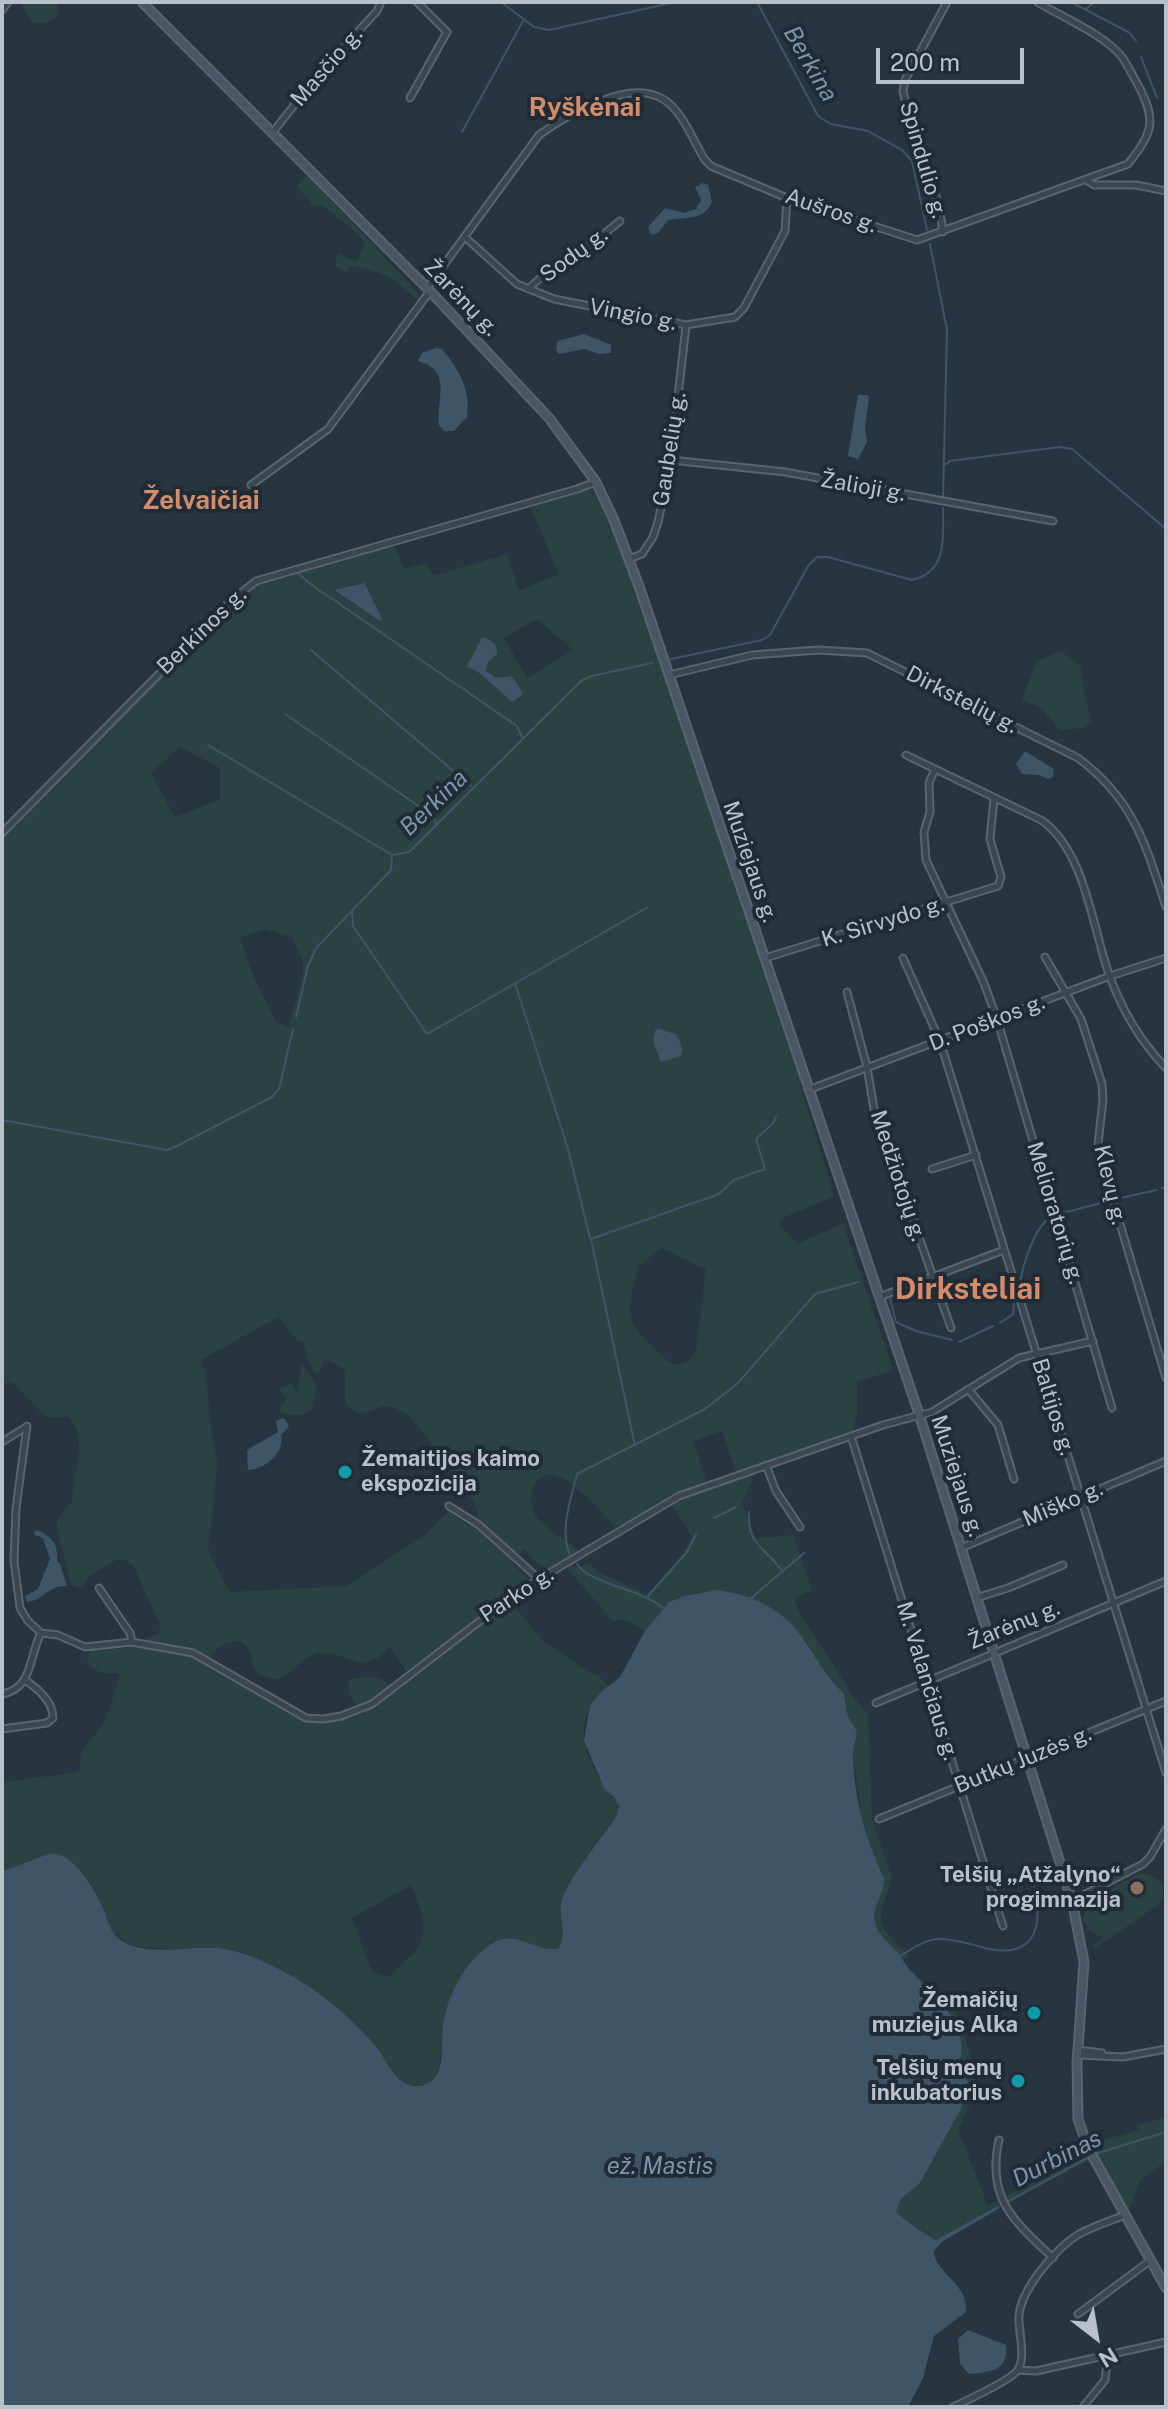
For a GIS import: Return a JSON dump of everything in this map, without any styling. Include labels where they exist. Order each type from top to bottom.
[{"type":"main road","name":"Žarėnų g.","points":[[142,2],[428,290],[549,418],[596,482],[614,520],[668,676]]},
{"type":"main road","name":"Muziejaus g.","points":[[668,676],[919,1414],[1072,1901],[1084,1962],[1077,2112],[1088,2148],[1166,2288]]},
{"type":"street","points":[[2,10],[8,2]]},
{"type":"street","name":"Masčio g.","points":[[273,132],[318,75],[377,11],[381,2]]},
{"type":"street","points":[[410,98],[447,32],[417,2]]},
{"type":"street","name":"Spindulio g.","points":[[943,232],[935,187],[903,91],[905,80],[947,2]]},
{"type":"street","name":"Aušros g.","points":[[251,485],[328,429],[539,135],[562,118],[591,105],[647,93],[664,100],[678,113],[711,166],[787,198],[917,240],[1128,164],[1140,149],[1151,123],[1151,109],[1126,64],[1113,48],[1037,2]]},
{"type":"street","points":[[1086,180],[1094,185],[1136,185],[1166,191]]},
{"type":"street","name":"Vingio g.","points":[[466,238],[506,275],[528,289],[554,299],[686,325],[735,317],[744,308],[785,231],[787,198]]},
{"type":"street","name":"Sodų g.","points":[[528,289],[555,265],[593,243],[620,221]]},
{"type":"street","name":"Gaubelių g.","points":[[629,559],[642,554],[653,537],[671,460],[686,325]]},
{"type":"street","name":"Žalioji g.","points":[[671,460],[785,472],[1053,521]]},
{"type":"street","name":"Berkinos g.","points":[[2,833],[231,601],[256,581],[596,482]]},
{"type":"street","name":"Dirkstelių g.","points":[[668,676],[752,655],[818,650],[867,653],[1078,758],[1098,773],[1120,798],[1137,825],[1166,907]]},
{"type":"street","points":[[906,755],[1055,829],[1075,862],[1110,976],[1138,1032],[1166,1068]]},
{"type":"street","name":"Melioratorių g.","points":[[935,769],[929,783],[930,812],[924,832],[926,860],[984,983],[997,1019],[1112,1408]]},
{"type":"street","name":"K. Sirvydo g.","points":[[764,958],[1001,883],[990,839],[994,799]]},
{"type":"street","name":"Klevų g.","points":[[1045,957],[1081,1019],[1102,1084],[1100,1157],[1166,1378]]},
{"type":"street","name":"Baltijos g.","points":[[903,958],[940,1041],[1166,1773]]},
{"type":"street","name":"D. Poškos g.","points":[[808,1090],[1110,976],[1166,958]]},
{"type":"street","name":"Medžiotojų g.","points":[[847,992],[867,1067],[874,1109],[951,1328]]},
{"type":"street","points":[[932,1169],[976,1155]]},
{"type":"street","points":[[879,1297],[1004,1250]]},
{"type":"street","name":"Parko g.","points":[[41,1633],[58,1635],[85,1647],[132,1642],[193,1653],[306,1718],[341,1716],[372,1704],[477,1621],[538,1578],[679,1496],[851,1436],[932,1412],[1007,1364],[1093,1341]]},
{"type":"street","points":[[968,1389],[998,1425],[1014,1479]]},
{"type":"street","points":[[2,1442],[27,1426],[16,1508],[14,1561],[20,1608],[41,1633],[25,1680],[16,1689],[2,1694]]},
{"type":"street","name":"M. Valančiaus g.","points":[[851,1436],[1003,1926]]},
{"type":"street","name":"Miško g.","points":[[961,1548],[1166,1461]]},
{"type":"street","points":[[766,1465],[776,1491],[800,1527]]},
{"type":"street","points":[[449,1506],[479,1525],[538,1578]]},
{"type":"street","points":[[976,1598],[1063,1565]]},
{"type":"street","name":"Žarėnų g.","points":[[876,1703],[1166,1581]]},
{"type":"street","points":[[99,1588],[130,1633],[132,1642]]},
{"type":"street","points":[[2,1729],[47,1723],[53,1718],[53,1711],[46,1700],[25,1680]]},
{"type":"street","name":"Butkų Juzės g.","points":[[879,1819],[1166,1701]]},
{"type":"street","points":[[1072,1901],[1143,1864],[1166,1829]]},
{"type":"street","points":[[1078,2053],[1141,2056],[1166,2049]]},
{"type":"street","points":[[999,2140],[995,2180],[999,2194],[1027,2233],[1053,2258]]},
{"type":"street","points":[[1018,2370],[1021,2358],[1021,2307],[1031,2284],[1078,2235],[1125,2215]]},
{"type":"street","points":[[1078,2314],[1151,2260]]},
{"type":"street","points":[[953,2407],[966,2404],[1018,2370],[1036,2371],[1166,2342]]},
{"type":"street","points":[[1083,2407],[1105,2380],[1108,2355]]},
{"type":"green space","points":[[20,2],[59,2],[58,13],[52,20],[32,23]]},
{"type":"green space","points":[[305,176],[419,294],[418,301],[395,281],[380,273],[350,266],[345,273],[336,266],[336,257],[340,254],[358,260],[365,243],[324,206],[314,206],[297,186]]},
{"type":"green space","points":[[587,489],[602,505],[629,570],[802,1079],[799,1081],[834,1196],[780,1219],[779,1225],[797,1244],[843,1223],[893,1370],[857,1382],[857,1414],[853,1432],[736,1472],[722,1431],[693,1441],[707,1483],[678,1494],[616,1528],[569,1483],[555,1475],[546,1475],[532,1491],[535,1515],[580,1552],[545,1571],[524,1549],[511,1562],[529,1580],[407,1672],[390,1647],[379,1657],[362,1663],[331,1653],[313,1655],[278,1679],[270,1679],[256,1671],[252,1653],[241,1641],[224,1644],[209,1658],[206,1664],[213,1672],[229,1675],[306,1721],[325,1721],[373,1707],[509,1599],[541,1639],[590,1673],[597,1674],[609,1687],[589,1709],[584,1740],[598,1777],[619,1806],[616,1817],[564,1895],[559,1948],[551,1950],[506,1938],[441,2055],[434,2080],[426,2085],[408,2085],[394,2075],[359,2027],[336,2006],[270,1965],[213,1947],[189,1950],[128,1944],[113,1932],[101,1904],[48,1854],[2,1872],[2,1782],[79,1772],[81,1752],[106,1720],[120,1674],[93,1668],[87,1660],[90,1650],[128,1648],[160,1632],[159,1622],[133,1565],[124,1559],[116,1560],[88,1577],[82,1588],[71,1585],[57,1520],[72,1501],[78,1435],[68,1417],[44,1415],[12,1382],[2,1384],[2,837],[255,584],[394,544],[404,569],[427,563],[433,576],[507,554],[519,591],[559,574],[530,506]],"holes":[[[360,584],[368,586],[381,621],[335,592]],[[537,619],[573,650],[527,678],[504,638]],[[180,747],[220,768],[220,800],[175,817],[151,773]],[[265,929],[292,937],[303,961],[303,977],[288,1027],[276,1022],[251,971],[240,937]],[[662,1248],[706,1270],[696,1352],[690,1359],[684,1363],[672,1363],[639,1332],[631,1318],[632,1292],[638,1266]],[[278,1317],[298,1341],[303,1342],[310,1365],[318,1376],[325,1358],[345,1370],[345,1404],[360,1414],[384,1406],[408,1415],[475,1504],[478,1514],[469,1527],[449,1511],[423,1536],[346,1586],[230,1592],[208,1551],[218,1459],[212,1440],[206,1375],[201,1360]],[[411,1885],[423,1919],[419,1945],[391,1977],[372,1972],[352,1918]]]},
{"type":"green space","points":[[1059,651],[1080,667],[1092,723],[1084,728],[1060,730],[1042,709],[1022,699],[1037,661]]},
{"type":"green space","points":[[302,1364],[317,1385],[312,1411],[283,1414],[279,1412],[286,1401],[280,1389],[291,1383],[297,1393]]},
{"type":"green space","points":[[756,1471],[742,1504],[756,1538],[793,1535],[812,1590],[794,1598],[799,1612],[868,1715],[872,1819],[892,1878],[881,1920],[885,1931],[909,1957],[902,1961],[877,1928],[876,1907],[884,1878],[862,1820],[853,1753],[857,1734],[847,1714],[844,1694],[829,1681],[795,1628],[776,1612],[700,1592],[674,1599],[645,1631],[626,1620],[613,1621],[567,1568],[572,1564],[576,1568],[590,1563],[597,1571],[647,1595],[686,1550],[692,1537],[672,1505],[708,1487]]},
{"type":"green space","points":[[369,1677],[381,1679],[391,1687],[359,1709],[349,1693],[349,1681]]},
{"type":"green space","name":"Telšių „Atžalyno“ progimnazija","points":[[1145,1873],[1161,1883],[1163,1893],[1158,1905],[1095,1948],[1093,1945],[1103,1938],[1089,1929],[1084,1920],[1086,1911],[1105,1893]]},
{"type":"green space","points":[[948,1998],[964,2032],[973,2070],[971,2099],[958,2130],[988,2206],[1086,2152],[1090,2160],[936,2240],[896,2212],[901,2199],[920,2183],[962,2107],[966,2080],[958,2066],[961,2050],[954,2024],[941,2002]]},
{"type":"green space","points":[[1166,2117],[1166,2161],[1140,2180],[1128,2214],[1090,2144],[1139,2130],[1138,2125]]},
{"type":"water","points":[[703,183],[708,185],[712,202],[709,208],[693,217],[668,220],[658,233],[651,235],[648,227],[665,208],[684,213],[696,209],[701,200],[695,187]]},
{"type":"water","points":[[584,334],[611,345],[611,353],[600,354],[584,349],[559,354],[556,350],[558,341]]},
{"type":"water","points":[[442,349],[458,372],[467,398],[467,417],[454,431],[444,431],[439,425],[440,385],[436,371],[418,361],[422,353]]},
{"type":"water","points":[[858,395],[868,395],[869,398],[865,427],[867,442],[858,459],[848,456]]},
{"type":"water","points":[[365,583],[382,619],[380,621],[334,590]]},
{"type":"water","points":[[482,638],[493,643],[497,651],[488,662],[486,671],[496,678],[512,676],[522,692],[512,702],[481,674],[467,666]]},
{"type":"water","points":[[1025,751],[1054,769],[1053,777],[1048,779],[1022,774],[1016,764]]},
{"type":"water","points":[[658,1028],[677,1035],[683,1050],[680,1056],[661,1062],[653,1041]]},
{"type":"water","points":[[282,1418],[289,1427],[281,1435],[277,1454],[267,1464],[248,1470],[247,1450],[278,1432],[276,1421]]},
{"type":"water","points":[[38,1530],[56,1546],[57,1561],[67,1586],[55,1588],[27,1602],[25,1596],[38,1589],[50,1559],[43,1538],[35,1535],[34,1532]]},
{"type":"water","name":"ež. Mastis","points":[[716,1590],[751,1598],[783,1616],[844,1694],[847,1714],[857,1732],[853,1757],[859,1804],[884,1878],[875,1910],[876,1926],[909,1969],[941,2002],[961,2039],[962,2052],[958,2066],[968,2082],[961,2096],[962,2107],[920,2183],[901,2199],[896,2212],[936,2240],[998,2206],[1000,2208],[943,2241],[934,2251],[939,2266],[962,2293],[966,2312],[934,2336],[923,2378],[908,2407],[2,2407],[2,1872],[48,1854],[65,1857],[87,1880],[112,1931],[129,1945],[155,1950],[225,1949],[271,1965],[309,1986],[341,2011],[370,2040],[399,2079],[410,2085],[425,2085],[436,2076],[441,2064],[443,2027],[449,2002],[460,1978],[476,1957],[503,1939],[519,1940],[543,1948],[559,1948],[564,1895],[616,1817],[619,1806],[605,1790],[584,1741],[590,1706],[601,1692],[620,1677],[645,1631],[669,1602]]},
{"type":"water","points":[[968,2330],[1006,2345],[1001,2366],[969,2374],[960,2364],[958,2339]]},
{"type":"waterway","points":[[501,2],[534,27],[549,30],[676,2]]},
{"type":"waterway","name":"Berkina","points":[[757,2],[818,116],[831,124],[868,131],[902,150],[912,161],[927,230]]},
{"type":"waterway","points":[[1071,2],[1130,33],[1136,41]]},
{"type":"waterway","points":[[1087,8],[1095,2]]},
{"type":"waterway","points":[[462,132],[523,21]]},
{"type":"waterway","points":[[1141,57],[1157,98]]},
{"type":"waterway","name":"Berkina","points":[[930,244],[947,330],[943,497]]},
{"type":"waterway","points":[[943,466],[950,461],[1060,447],[1072,449],[1166,529]]},
{"type":"waterway","name":"Berkina","points":[[671,659],[762,640],[770,635],[808,566],[817,557],[828,557],[912,580],[924,576],[938,561],[941,552],[943,508]]},
{"type":"waterway","points":[[299,574],[517,726],[522,737]]},
{"type":"waterway","points":[[311,650],[471,786]]},
{"type":"waterway","name":"Berkina","points":[[296,1017],[308,966],[316,948],[391,870],[392,855],[409,852],[582,680],[652,663]]},
{"type":"waterway","points":[[285,714],[433,816],[436,823]]},
{"type":"waterway","points":[[208,745],[392,855]]},
{"type":"waterway","points":[[352,912],[353,926],[427,1034],[648,907]]},
{"type":"waterway","points":[[515,983],[568,1149],[590,1238]]},
{"type":"waterway","name":"Berkina","points":[[2,1120],[167,1150],[272,1097],[279,1089],[293,1029]]},
{"type":"waterway","points":[[635,1446],[591,1239],[719,1194],[734,1180],[765,1169],[756,1139],[776,1116]]},
{"type":"waterway","points":[[1162,1188],[1166,1187]]},
{"type":"waterway","points":[[1117,1199],[1156,1190]]},
{"type":"waterway","points":[[1060,1214],[1104,1202]]},
{"type":"waterway","points":[[1020,1283],[1035,1236],[1052,1217]]},
{"type":"waterway","points":[[570,1555],[566,1525],[577,1474],[705,1409],[738,1383],[815,1294],[858,1282]]},
{"type":"waterway","points":[[890,1299],[896,1322],[916,1331],[952,1340]]},
{"type":"waterway","points":[[1000,1323],[1013,1314],[1014,1303]]},
{"type":"waterway","points":[[959,1342],[993,1326]]},
{"type":"waterway","points":[[714,1518],[736,1507]]},
{"type":"waterway","points":[[749,1512],[754,1540],[783,1572]]},
{"type":"waterway","points":[[648,1596],[687,1552],[696,1534]]},
{"type":"waterway","points":[[750,1599],[804,1553]]},
{"type":"waterway","points":[[577,1564],[593,1577],[654,1601],[663,1608]]},
{"type":"waterway","points":[[900,1956],[934,1939],[959,1941],[989,1949],[1020,1948],[1029,1941],[1037,1921],[1033,1880]]},
{"type":"waterway","name":"Durbinas","points":[[1095,2154],[1166,2132]]},
{"type":"waterway","name":"Durbinas","points":[[1009,2201],[1089,2157]]},
{"type":"place","name":"Žemaitijos kaimo ekspozicija","points":[[345,1472]]},
{"type":"place","name":"Telšių „Atžalyno“ progimnazija","points":[[1137,1888]]},
{"type":"place","name":"Žemaičių muziejus Alka","points":[[1034,2013]]},
{"type":"place","name":"Telšių menų inkubatorius","points":[[1018,2081]]},
{"type":"district","name":"Ryškėnai","points":[[585,108]]},
{"type":"district","name":"Želvaičiai","points":[[201,501]]},
{"type":"district","name":"Dirksteliai","points":[[968,1290]]}]
